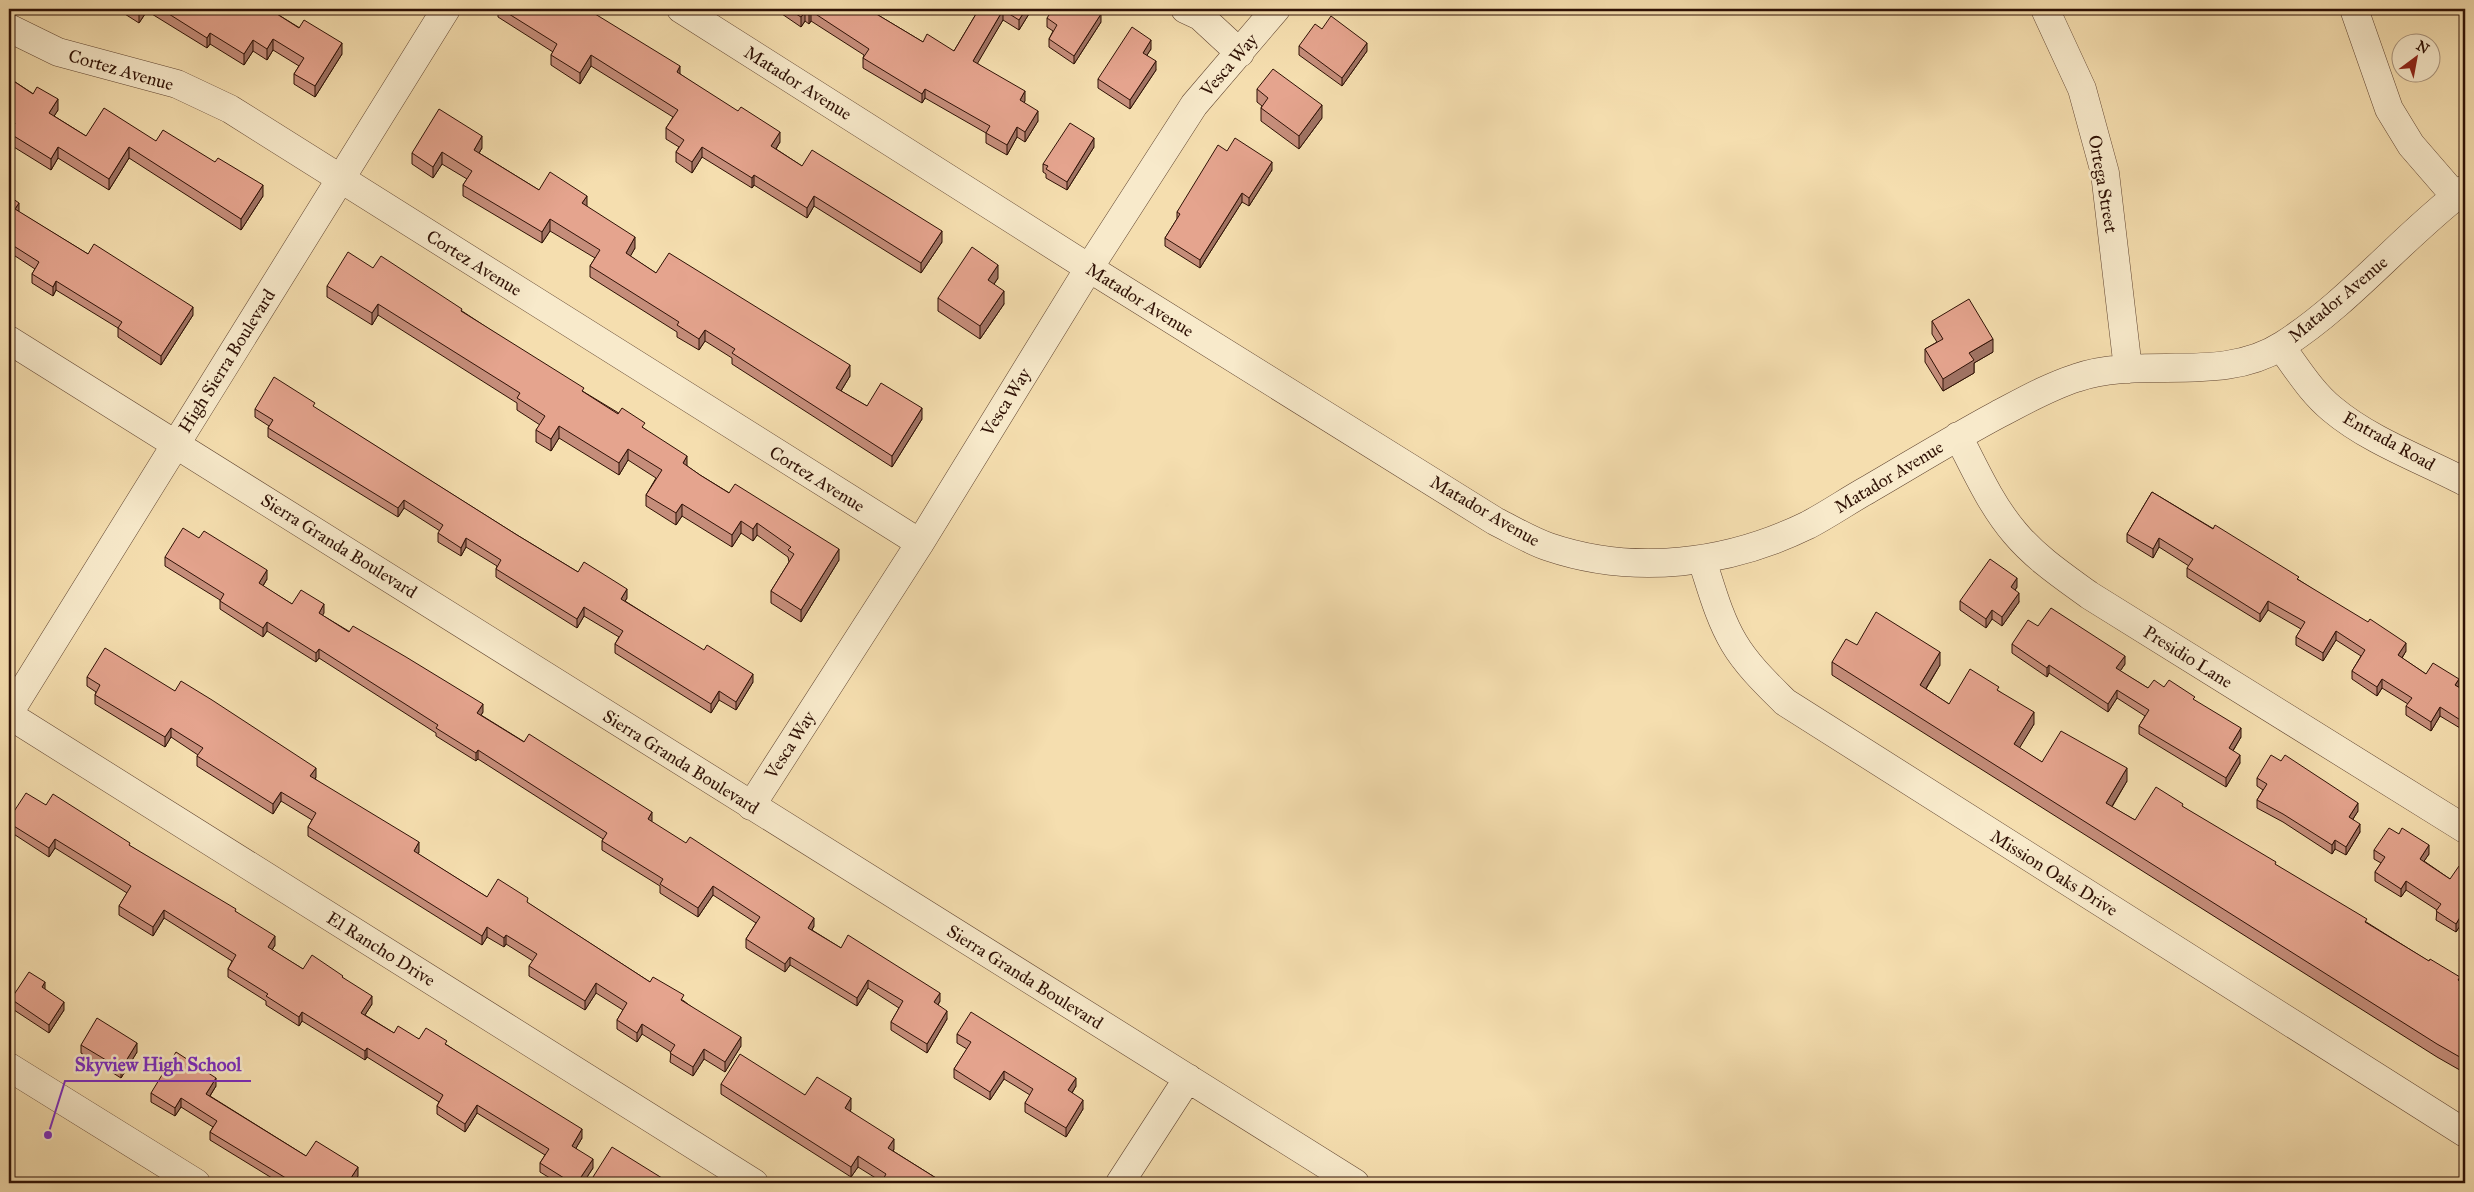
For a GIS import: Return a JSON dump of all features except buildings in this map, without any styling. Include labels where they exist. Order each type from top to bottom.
[{"type":"street","name":"High Sierra Boulevard","points":[[9,714],[446,9]]},
{"type":"street","name":"Matador Avenue","points":[[681,9],[1089,268],[1496,521],[1548,547],[1606,561],[1652,564],[1702,560],[1758,546],[1809,524],[1958,436],[2031,397],[2077,377],[2128,369],[2182,370],[2228,364],[2252,359],[2282,347],[2318,320],[2460,193]]},
{"type":"street","points":[[1185,9],[1200,16],[1240,53]]},
{"type":"street","name":"Vesca Way","points":[[751,806],[920,543],[1089,268],[1194,106],[1276,9]]},
{"type":"street","name":"Ortega Street","points":[[2045,9],[2082,89],[2105,173],[2128,369]]},
{"type":"street","points":[[2354,9],[2389,110],[2411,145],[2460,193]]},
{"type":"street","name":"Cortez Avenue","points":[[9,28],[58,52],[177,84],[230,109],[920,543]]},
{"type":"street","name":"Sierra Granda Boulevard","points":[[9,340],[1355,1183]]},
{"type":"street","name":"Entrada Road","points":[[2282,347],[2308,385],[2332,409],[2380,441],[2465,482]]},
{"type":"street","name":"Presidio Lane","points":[[1958,436],[1988,494],[2014,532],[2046,564],[2089,595],[2465,829]]},
{"type":"street","name":"Mission Oaks Drive","points":[[1702,560],[1715,599],[1734,643],[1759,676],[1785,702],[2465,1133]]},
{"type":"street","name":"El Rancho Drive","points":[[9,714],[754,1183]]},
{"type":"street","points":[[9,1067],[196,1183]]},
{"type":"street","points":[[1120,1183],[1188,1078]]},
{"type":"place","name":"Skyview High School","points":[[48,1135]]}]
